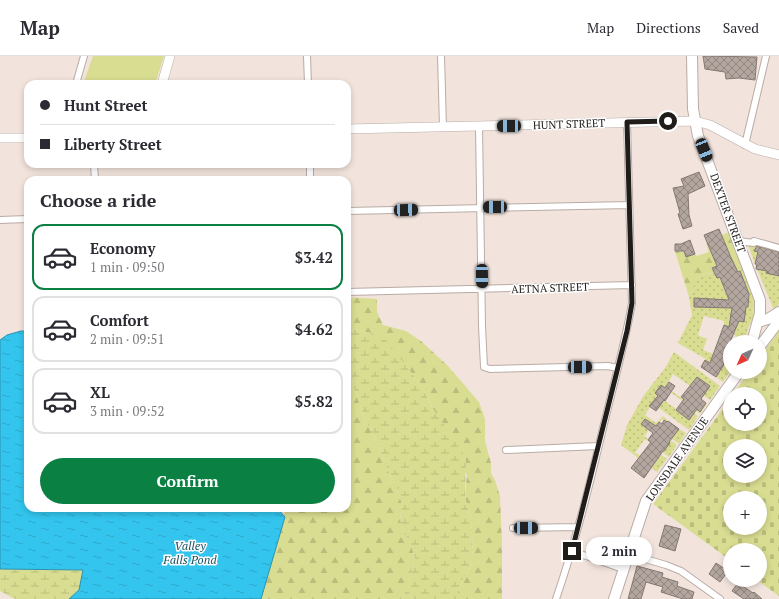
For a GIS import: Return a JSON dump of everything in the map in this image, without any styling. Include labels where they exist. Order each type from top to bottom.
[{"type":"main road","points":[[163,80],[170,56]]},
{"type":"main road","name":"DEXTER STREET","points":[[692,56],[692,96],[698,136],[760,300],[758,322]]},
{"type":"main road","name":"HUNT STREET","points":[[351,130],[695,121],[710,125],[745,145],[779,155]]},
{"type":"main road","points":[[0,138],[24,138]]},
{"type":"main road","points":[[754,335],[758,322],[768,319],[779,312]]},
{"type":"main road","points":[[767,337],[779,321]]},
{"type":"main road","name":"LONSDALE AVENUE","points":[[614,599],[643,510],[650,495],[734,379]]},
{"type":"street","points":[[77,80],[84,56]]},
{"type":"street","points":[[307,56],[308,80]]},
{"type":"street","points":[[441,56],[443,128]]},
{"type":"street","points":[[745,145],[766,56]]},
{"type":"street","points":[[556,599],[572,551],[627,331],[632,303],[627,122]]},
{"type":"street","points":[[479,126],[484,367],[490,369],[608,366],[617,368]]},
{"type":"street","points":[[351,211],[629,205]]},
{"type":"street","points":[[0,220],[24,219]]},
{"type":"street","points":[[738,241],[754,243],[754,241],[779,248]]},
{"type":"street","name":"AETNA STREET","points":[[351,292],[482,290],[632,285]]},
{"type":"street","points":[[506,450],[598,446]]},
{"type":"street","points":[[512,528],[578,527]]},
{"type":"street","points":[[572,551],[623,569]]},
{"type":"street","points":[[628,554],[666,565],[681,572],[720,599]]},
{"type":"green space","points":[[93,56],[164,56],[156,80],[84,80]]},
{"type":"green space","points":[[729,232],[742,268],[717,278],[714,273],[708,273],[700,277],[693,287],[689,297],[675,251],[684,251],[686,257],[695,254],[697,256],[709,252],[706,243],[722,237],[722,235]]},
{"type":"green space","points":[[747,242],[779,249],[779,304],[774,310],[755,264]]},
{"type":"green space","points":[[742,268],[754,298],[753,318],[746,335],[735,335],[736,329],[724,325],[724,321],[704,316],[698,335],[707,339],[703,350],[714,354],[723,352],[723,379],[725,379],[723,382],[716,377],[705,360],[706,359],[678,343],[692,315],[689,297],[696,280],[703,275],[713,273],[715,273],[717,278]]},
{"type":"green space","points":[[351,297],[377,299],[377,312],[383,325],[406,331],[421,341],[448,366],[479,402],[485,419],[485,441],[491,463],[491,473],[500,496],[502,599],[458,599],[458,591],[470,568],[473,550],[471,521],[465,497],[467,475],[423,389],[405,364],[371,333],[351,329]]},
{"type":"green space","points":[[351,329],[371,333],[387,341],[423,389],[432,407],[466,458],[465,497],[471,521],[473,550],[470,568],[458,591],[458,599],[401,599],[409,586],[410,574],[415,558],[411,545],[404,533],[400,519],[402,504],[397,488],[388,471],[374,436],[366,422],[353,385],[351,371]]},
{"type":"green space","points":[[779,331],[779,596],[767,587],[767,543],[723,543],[723,555],[653,504],[723,409],[723,431],[767,431],[767,387],[738,387],[744,379],[767,379],[767,347]]},
{"type":"green space","points":[[674,352],[720,386],[710,400],[673,374],[666,387],[700,411],[706,403],[707,404],[700,414],[661,385],[655,394],[689,420],[694,413],[698,416],[689,430],[659,408],[656,411],[650,407],[645,415],[656,423],[663,416],[668,421],[667,422],[662,419],[658,425],[673,436],[679,429],[686,433],[679,444],[645,419],[641,424],[649,430],[644,436],[664,451],[670,443],[658,434],[659,432],[677,445],[669,457],[645,439],[635,453],[641,456],[655,450],[667,459],[657,472],[621,445],[627,425],[644,395],[665,368]]},
{"type":"green space","points":[[351,371],[353,385],[366,422],[374,436],[388,471],[397,488],[402,504],[400,519],[404,533],[411,545],[415,558],[410,574],[409,586],[401,599],[261,599],[285,512],[351,512]]},
{"type":"green space","points":[[0,569],[83,570],[79,590],[69,599],[15,599],[0,591]]},
{"type":"water","name":"Valley Falls Pond","points":[[24,331],[24,512],[281,512],[285,517],[261,599],[69,599],[79,590],[83,570],[0,569],[0,340],[7,335]]},
{"type":"building","points":[[703,56],[757,57],[755,80],[739,78],[726,79],[725,72],[705,69]]},
{"type":"building","points":[[699,172],[705,186],[688,194],[689,215],[692,226],[683,229],[678,214],[680,213],[673,188],[684,186],[681,179]]},
{"type":"building","points":[[719,229],[738,272],[740,271],[749,294],[748,307],[746,307],[744,322],[739,321],[733,335],[723,335],[723,366],[716,377],[701,367],[705,360],[710,363],[724,325],[729,327],[732,308],[694,307],[694,298],[729,300],[720,277],[717,278],[712,268],[717,266],[704,235]]},
{"type":"building","points":[[690,240],[695,254],[686,257],[684,251],[675,251],[675,244],[681,244]]},
{"type":"building","points":[[757,246],[779,252],[779,276],[766,273],[767,271],[756,269],[757,264],[755,264],[758,252],[754,251]]},
{"type":"building","points":[[697,377],[710,386],[701,399],[706,403],[700,412],[697,409],[689,420],[676,410],[684,399],[681,397]]},
{"type":"building","points":[[669,382],[675,386],[656,411],[649,406],[658,396],[655,393],[661,385],[665,388]]},
{"type":"building","points":[[645,419],[656,426],[659,422],[662,424],[664,420],[667,422],[668,421],[679,429],[644,478],[631,468],[651,442],[648,440],[653,433],[641,424]]},
{"type":"building","points":[[665,525],[681,529],[675,551],[659,546]]},
{"type":"building","points":[[716,563],[723,568],[723,578],[720,582],[709,574]]},
{"type":"building","points":[[637,566],[663,573],[662,577],[678,582],[677,586],[694,592],[692,599],[683,599],[661,592],[663,587],[646,582],[641,599],[628,599]]},
{"type":"building","points":[[735,587],[744,587],[753,593],[754,592],[762,599],[744,599],[732,591]]},
{"type":"route","points":[[572,551],[627,331],[632,303],[627,122],[668,121]]}]
